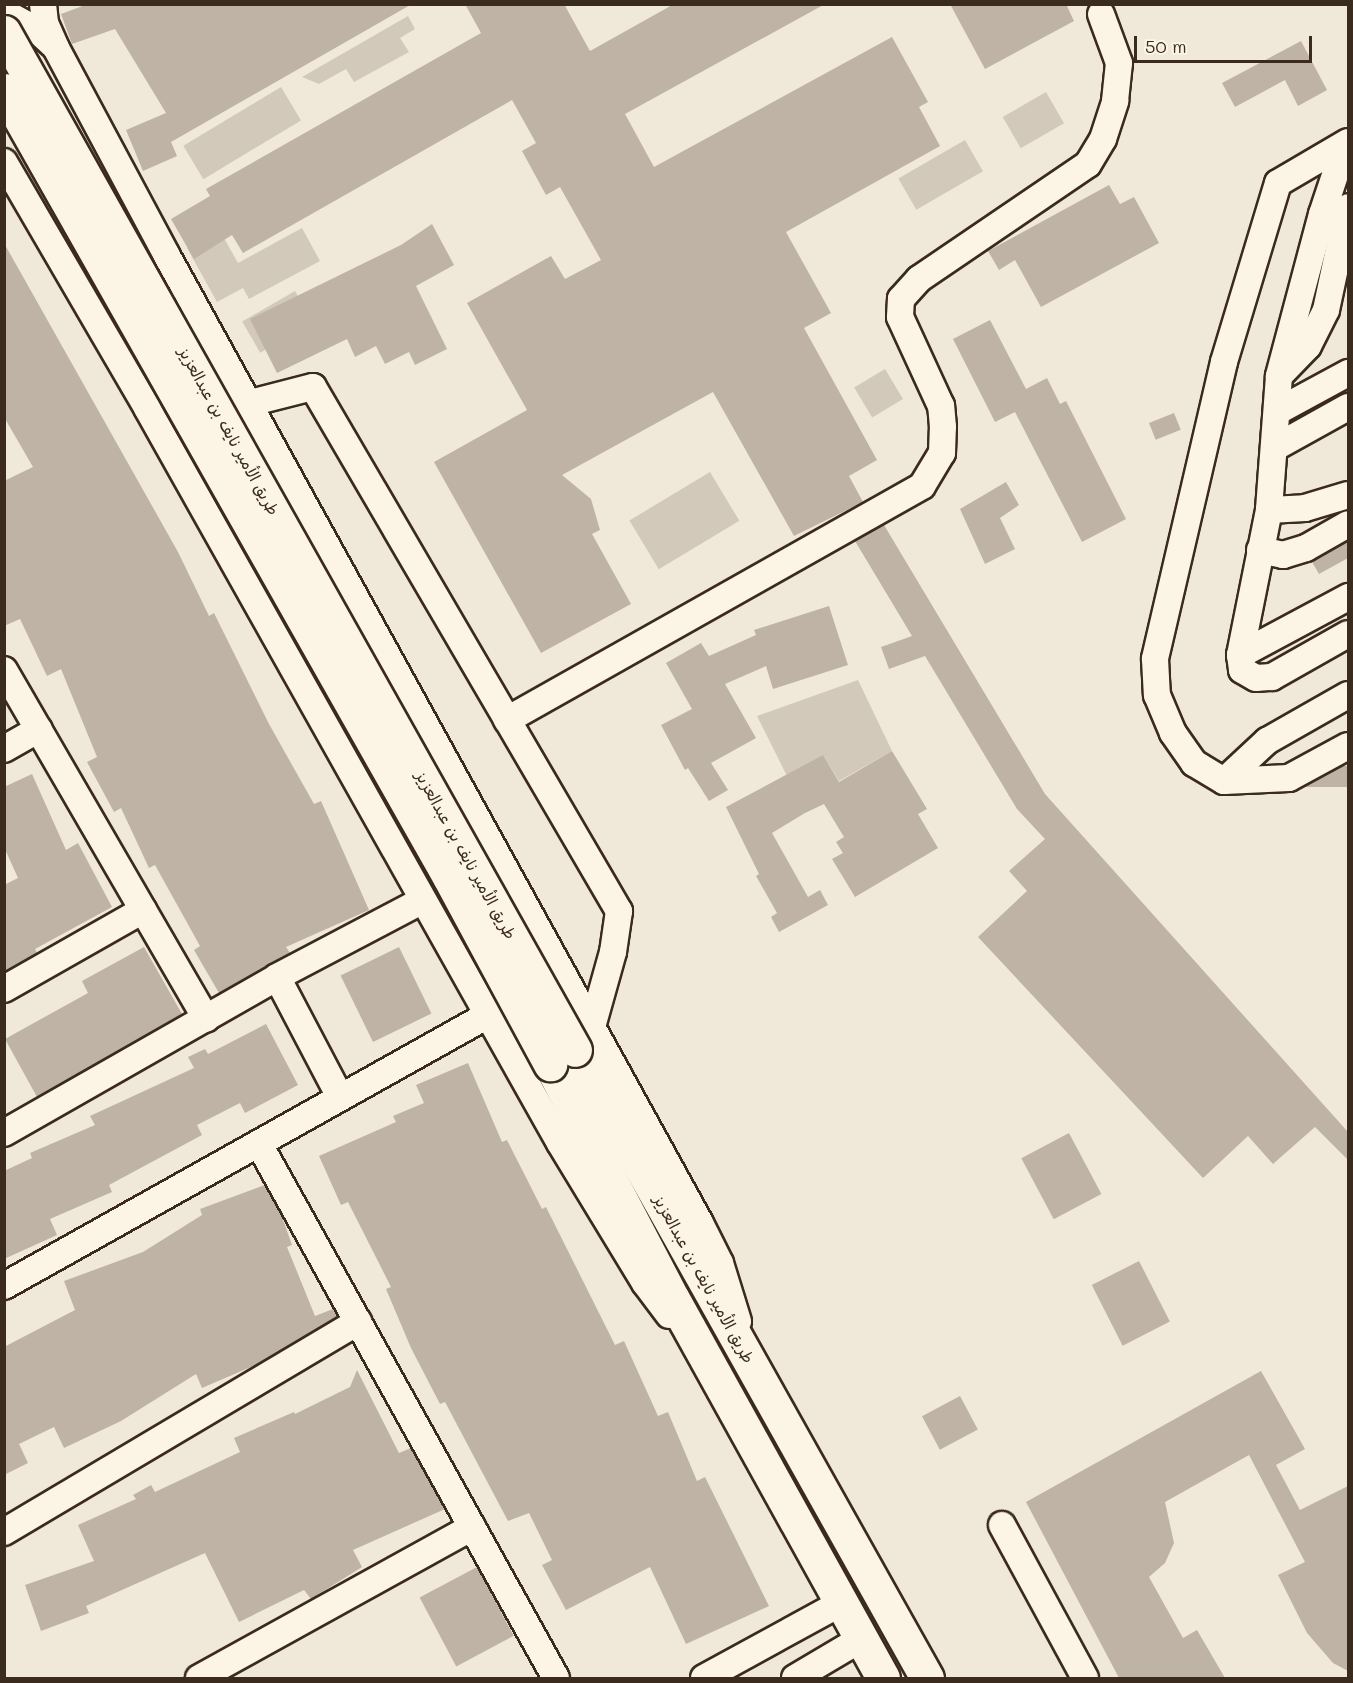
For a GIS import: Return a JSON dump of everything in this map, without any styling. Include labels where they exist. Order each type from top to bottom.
[{"type":"main road","name":"طريق الأمير نايف بن عبدالعزيز","points":[[4,33],[927,1678]]},
{"type":"main road","name":"طريق الأمير نايف بن عبدالعزيز","points":[[4,90],[438,857],[572,1047],[717,1379],[883,1678]]},
{"type":"street","points":[[43,4],[45,23],[56,48],[250,403],[572,1047]]},
{"type":"street","points":[[4,12],[37,30],[56,48]]},
{"type":"street","points":[[507,720],[922,486],[942,453],[941,406],[900,317],[901,299],[920,279],[1088,164],[1103,139],[1115,101],[1119,63],[1101,14]]},
{"type":"street","points":[[51,242],[18,152],[21,128],[41,112],[61,108],[75,112],[114,157]]},
{"type":"street","points":[[1348,142],[1278,183],[1224,362],[1155,659],[1158,694],[1173,733],[1194,763],[1224,781],[1289,778],[1348,746]]},
{"type":"street","points":[[1348,159],[1336,172],[1322,214],[1279,376],[1276,447],[1269,510],[1240,655],[1242,670],[1256,678],[1272,677],[1348,634]]},
{"type":"street","points":[[4,162],[488,1016],[645,1282],[717,1379]]},
{"type":"street","points":[[1279,376],[1308,346],[1326,310],[1342,264],[1348,207]]},
{"type":"street","points":[[1326,310],[1348,294]]},
{"type":"street","points":[[1278,411],[1348,373]]},
{"type":"street","points":[[250,403],[313,387],[619,911],[613,952],[572,1047]]},
{"type":"street","points":[[1276,447],[1348,407]]},
{"type":"street","points":[[1269,510],[1305,508],[1348,495]]},
{"type":"street","points":[[1260,550],[1282,555],[1306,548],[1348,524]]},
{"type":"street","points":[[1240,655],[1348,597]]},
{"type":"street","points":[[4,669],[206,1019]]},
{"type":"street","points":[[1224,781],[1266,741],[1348,695]]},
{"type":"street","points":[[4,749],[39,729]]},
{"type":"street","points":[[4,1133],[277,977],[421,901]]},
{"type":"street","points":[[4,988],[143,910]]},
{"type":"street","points":[[277,977],[340,1097]]},
{"type":"street","points":[[4,1286],[488,1016]]},
{"type":"street","points":[[259,1144],[556,1678]]},
{"type":"street","points":[[4,1532],[358,1322]]},
{"type":"street","points":[[1002,1526],[1085,1678]]},
{"type":"street","points":[[199,1678],[472,1527]]},
{"type":"street","points":[[704,1678],[841,1603]]},
{"type":"street","points":[[795,1678],[861,1639]]},
{"type":"shaded area","points":[[408,16],[415,29],[400,38],[409,52],[354,82],[346,69],[319,84],[302,77]]},
{"type":"shaded area","points":[[281,87],[301,120],[203,179],[183,146]]},
{"type":"shaded area","points":[[1046,92],[1064,123],[1021,148],[1003,117]]},
{"type":"shaded area","points":[[965,140],[983,171],[916,210],[898,178]]},
{"type":"shaded area","points":[[302,228],[320,261],[249,299],[243,288],[217,302],[187,248],[220,231],[238,263]]},
{"type":"shaded area","points":[[295,291],[313,322],[260,353],[242,322]]},
{"type":"shaded area","points":[[885,369],[903,399],[872,418],[854,388]]},
{"type":"shaded area","points":[[710,472],[739,521],[659,569],[629,520]]},
{"type":"shaded area","points":[[858,680],[892,751],[839,781],[823,755],[787,776],[757,716]]},
{"type":"building","points":[[88,4],[412,4],[171,142],[177,156],[143,171],[126,130],[166,113],[115,29],[72,44],[61,14]]},
{"type":"building","points":[[465,4],[564,4],[590,51],[674,4],[825,4],[625,114],[654,167],[892,37],[928,102],[919,107],[940,146],[786,232],[831,313],[804,328],[877,460],[849,476],[863,502],[794,536],[713,392],[562,475],[591,499],[600,530],[592,534],[631,604],[541,653],[434,462],[527,410],[467,303],[551,256],[565,279],[601,260],[560,187],[546,195],[522,151],[536,143],[512,100],[243,253],[232,235],[194,259],[171,219],[210,196],[206,189],[481,33]]},
{"type":"building","points":[[950,4],[1066,4],[1074,21],[985,69]]},
{"type":"building","points":[[1301,41],[1327,90],[1298,106],[1285,80],[1235,107],[1222,83]]},
{"type":"building","points":[[1109,185],[1120,204],[1134,197],[1159,243],[1041,307],[1015,260],[999,270],[988,251]]},
{"type":"building","points":[[432,224],[454,265],[416,286],[447,349],[415,365],[409,352],[385,364],[376,346],[355,357],[347,339],[277,373],[250,319],[401,245]]},
{"type":"building","points":[[4,243],[178,552],[209,616],[214,613],[269,724],[314,804],[321,801],[369,910],[286,947],[290,953],[219,993],[194,950],[200,946],[155,865],[149,868],[121,808],[114,812],[87,762],[97,757],[61,669],[47,676],[20,619],[4,626],[4,481],[33,467],[4,417]]},
{"type":"building","points":[[990,320],[1026,389],[1047,378],[1060,404],[1066,401],[1126,519],[1082,542],[1015,412],[995,422],[953,339]]},
{"type":"building","points":[[1174,413],[1181,430],[1156,440],[1149,423]]},
{"type":"building","points":[[1006,482],[1019,505],[1000,518],[1015,549],[985,564],[960,509]]},
{"type":"building","points":[[884,525],[1045,794],[1348,1132],[1348,1160],[1315,1127],[1273,1164],[1248,1136],[1203,1178],[978,937],[1027,891],[1009,871],[1045,839],[1017,809],[925,656],[889,669],[881,647],[912,636],[855,541]]},
{"type":"building","points":[[1348,541],[1348,558],[1319,574],[1312,562]]},
{"type":"building","points":[[829,606],[848,665],[773,689],[766,666],[725,684],[756,738],[711,763],[728,790],[709,801],[688,768],[685,770],[661,725],[692,709],[666,663],[701,643],[709,656],[756,635],[754,630]]},
{"type":"building","points":[[892,751],[927,809],[918,814],[938,848],[855,897],[832,859],[843,853],[836,842],[844,837],[824,804],[805,813],[772,833],[808,897],[820,890],[828,905],[779,932],[771,917],[777,913],[756,876],[759,874],[726,807],[823,755],[839,782]]},
{"type":"building","points":[[1208,766],[1348,766],[1348,787],[1208,787]]},
{"type":"building","points":[[32,774],[66,850],[78,843],[112,907],[35,949],[37,953],[4,971],[4,885],[18,878],[4,847],[4,787]]},
{"type":"building","points":[[144,947],[182,1014],[37,1097],[5,1039],[88,993],[82,981]]},
{"type":"building","points":[[399,947],[431,1014],[373,1042],[341,975]]},
{"type":"building","points":[[266,1024],[298,1085],[245,1113],[240,1103],[197,1125],[202,1135],[109,1185],[112,1192],[50,1219],[57,1235],[4,1259],[4,1171],[32,1158],[30,1153],[95,1125],[90,1116],[194,1068],[188,1057],[205,1049],[208,1054]]},
{"type":"building","points":[[468,1063],[502,1142],[507,1140],[542,1209],[546,1207],[615,1345],[624,1341],[658,1416],[668,1412],[697,1481],[705,1477],[769,1606],[686,1644],[650,1567],[566,1610],[542,1565],[552,1560],[529,1513],[508,1521],[445,1402],[440,1404],[411,1348],[386,1289],[391,1287],[348,1202],[341,1205],[319,1156],[396,1122],[393,1116],[424,1103],[416,1085]]},
{"type":"building","points":[[1069,1133],[1101,1194],[1054,1219],[1021,1158]]},
{"type":"building","points":[[265,1185],[281,1214],[292,1245],[287,1247],[315,1316],[333,1309],[338,1317],[258,1364],[202,1388],[196,1374],[121,1421],[64,1448],[54,1427],[19,1444],[28,1463],[4,1475],[4,1347],[75,1310],[64,1281],[143,1252],[202,1215],[200,1209]]},
{"type":"building","points":[[1139,1261],[1170,1322],[1123,1346],[1092,1285]]},
{"type":"building","points":[[357,1370],[399,1453],[411,1448],[445,1509],[353,1550],[362,1567],[311,1599],[304,1590],[239,1622],[205,1553],[86,1606],[89,1613],[41,1631],[25,1585],[94,1561],[78,1525],[136,1499],[133,1495],[151,1485],[155,1492],[240,1452],[234,1438],[294,1412],[295,1414],[350,1387]]},
{"type":"building","points":[[1261,1371],[1305,1449],[1276,1465],[1300,1510],[1348,1486],[1348,1671],[1333,1663],[1307,1633],[1278,1575],[1305,1562],[1249,1455],[1165,1502],[1174,1543],[1165,1563],[1149,1577],[1183,1638],[1197,1630],[1225,1678],[1119,1678],[1026,1502]]},
{"type":"building","points":[[960,1396],[978,1430],[940,1450],[922,1416]]},
{"type":"building","points":[[477,1567],[514,1636],[456,1666],[420,1598]]}]
